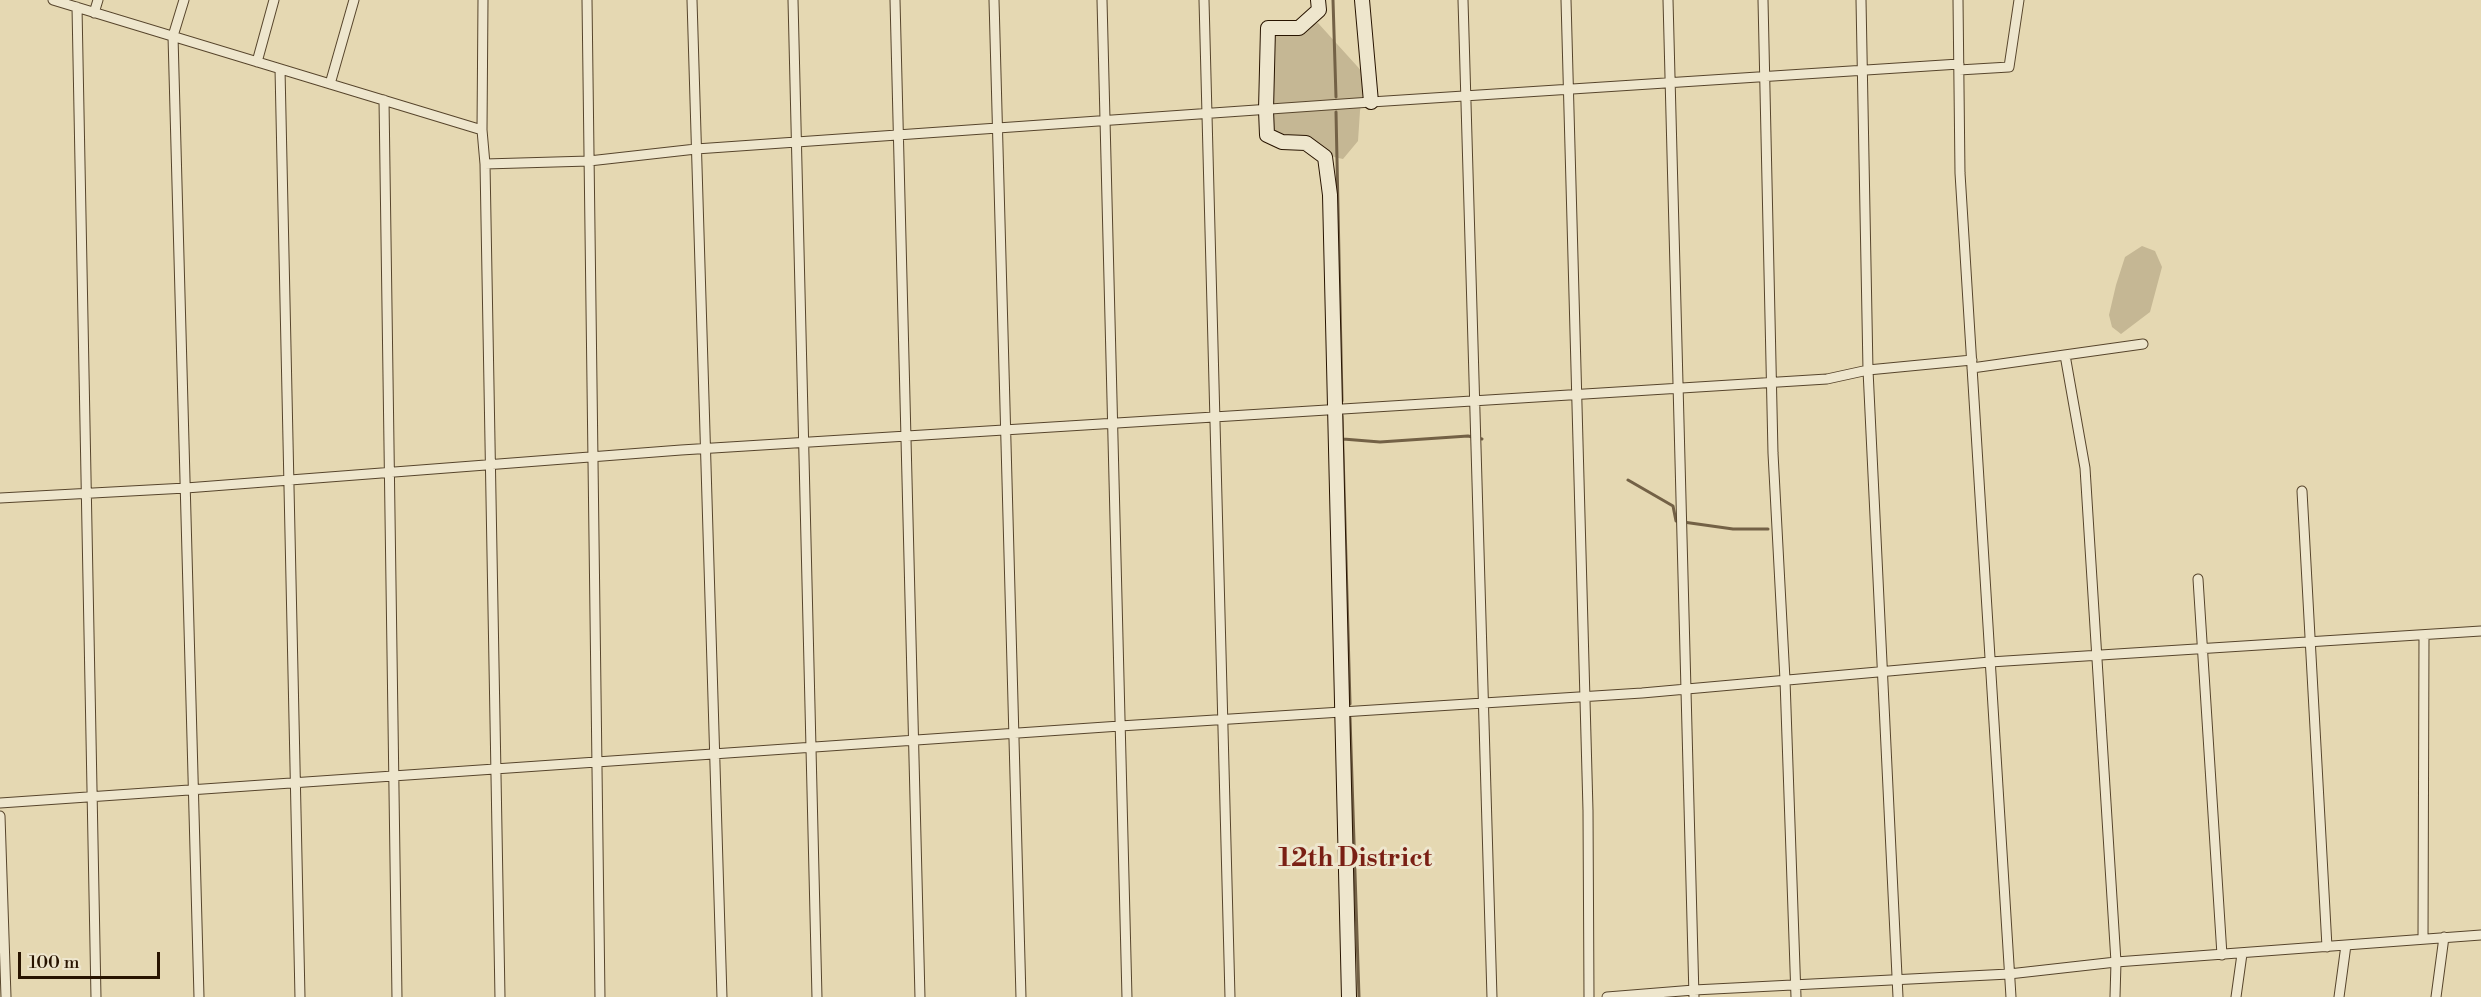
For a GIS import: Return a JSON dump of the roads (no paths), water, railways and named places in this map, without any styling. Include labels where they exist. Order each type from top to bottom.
[{"type":"street","points":[[53,0],[482,130]]},
{"type":"street","points":[[94,13],[98,0]]},
{"type":"street","points":[[184,0],[173,36],[199,997]]},
{"type":"street","points":[[258,62],[274,0]]},
{"type":"street","points":[[330,84],[354,0]]},
{"type":"street","points":[[483,0],[482,130],[485,164],[500,997]]},
{"type":"street","points":[[587,0],[600,997]]},
{"type":"street","points":[[692,0],[722,997]]},
{"type":"street","points":[[793,0],[816,997]]},
{"type":"street","points":[[895,0],[920,997]]},
{"type":"street","points":[[994,0],[1021,997]]},
{"type":"street","points":[[1102,0],[1127,997]]},
{"type":"street","points":[[1204,0],[1230,997]]},
{"type":"street","points":[[1318,0],[1319,10],[1299,28],[1268,28],[1266,110],[1267,135],[1282,142],[1306,143],[1325,157],[1330,195],[1349,997]]},
{"type":"street","points":[[1362,0],[1371,102]]},
{"type":"street","points":[[1463,0],[1491,997]]},
{"type":"street","points":[[1566,0],[1585,696],[1589,997]]},
{"type":"street","points":[[1668,0],[1694,994]]},
{"type":"street","points":[[1763,0],[1772,381],[1796,997]]},
{"type":"street","points":[[1861,0],[1868,370],[1898,997]]},
{"type":"street","points":[[1958,0],[1960,173],[2011,997]]},
{"type":"street","points":[[485,164],[589,161],[696,149],[1862,70],[2009,67],[2019,0]]},
{"type":"street","points":[[77,7],[96,997]]},
{"type":"street","points":[[280,69],[300,997]]},
{"type":"street","points":[[384,100],[397,997]]},
{"type":"street","points":[[0,498],[186,488],[288,478],[704,449],[1827,379],[1868,370],[2065,356],[2144,344]]},
{"type":"street","points":[[2065,356],[2085,468],[2116,962],[2115,997]]},
{"type":"street","points":[[2302,491],[2327,947]]},
{"type":"street","points":[[2198,579],[2222,955]]},
{"type":"street","points":[[0,803],[1687,689],[1990,662],[2481,631]]},
{"type":"street","points":[[2423,939],[2424,635]]},
{"type":"street","points":[[0,816],[6,997]]},
{"type":"street","points":[[1607,997],[1694,994],[1795,985],[2009,974],[2116,962],[2481,935]]},
{"type":"street","points":[[2436,997],[2444,938]]},
{"type":"street","points":[[2339,997],[2346,945]]},
{"type":"street","points":[[2236,997],[2242,954]]},
{"type":"waterway","points":[[1333,0],[1336,97]]},
{"type":"waterway","points":[[1336,112],[1342,401]]},
{"type":"waterway","points":[[1342,416],[1350,704]]},
{"type":"waterway","points":[[1343,439],[1380,442],[1468,436],[1482,439]]},
{"type":"waterway","points":[[1628,480],[1673,506],[1676,521],[1733,529],[1768,529]]},
{"type":"waterway","points":[[1350,718],[1359,997]]},
{"type":"district","name":"12th District","points":[[1355,860]]}]
